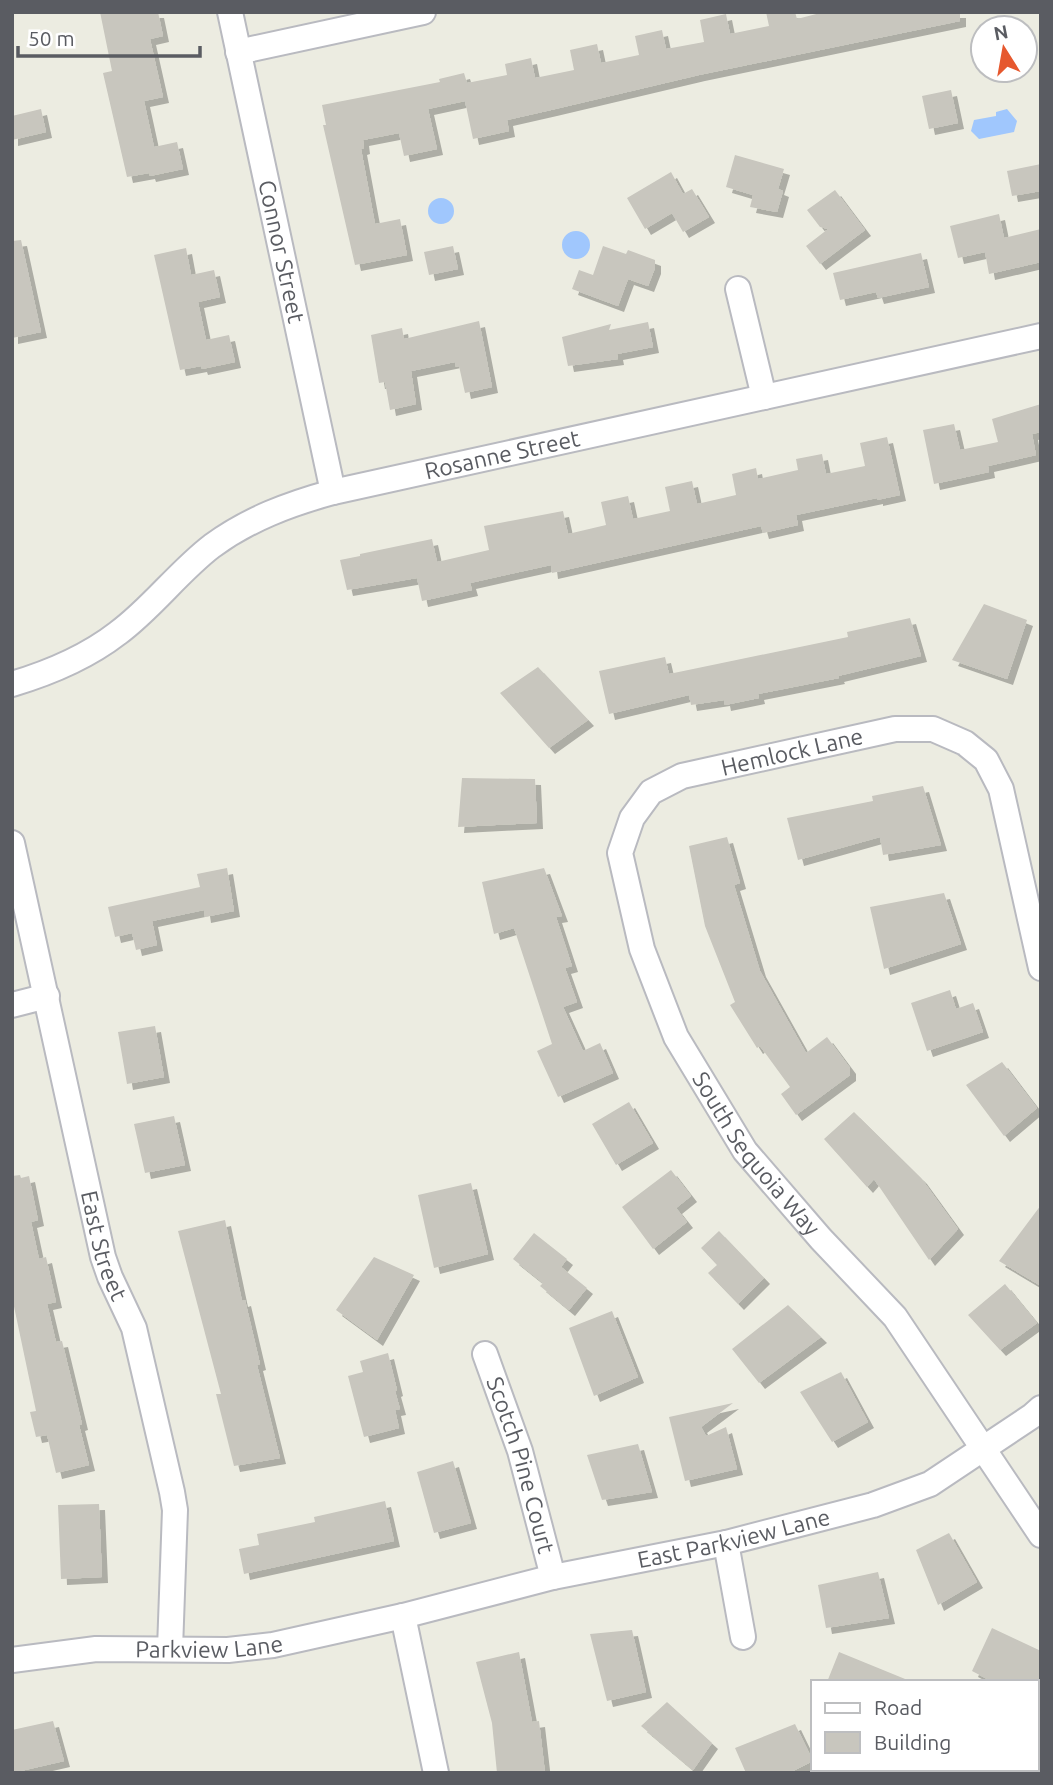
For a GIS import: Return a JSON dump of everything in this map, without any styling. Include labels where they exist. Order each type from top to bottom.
[{"type":"street","name":"Connor Street","points":[[230,12],[333,492]]},
{"type":"street","points":[[238,52],[423,12]]},
{"type":"street","points":[[738,289],[764,397]]},
{"type":"street","name":"Rosanne Street","points":[[12,684],[38,676],[77,658],[117,634],[198,559],[235,531],[269,512],[333,492],[1041,336]]},
{"type":"street","name":"Hemlock Lane","points":[[632,818],[651,792],[682,776],[895,729],[933,729],[965,743],[986,760],[1001,789],[1041,968]]},
{"type":"street","name":"South Sequoia Way","points":[[632,818],[620,853],[642,949],[676,1037],[745,1151],[821,1239],[895,1317],[1041,1535]]},
{"type":"street","name":"East Street","points":[[12,843],[103,1257],[134,1328],[172,1492],[175,1510],[170,1649]]},
{"type":"street","points":[[12,1005],[47,996]]},
{"type":"street","name":"Scotch Pine Court","points":[[485,1354],[520,1451],[553,1577]]},
{"type":"street","name":"East Parkview Lane","points":[[403,1616],[553,1577],[726,1543],[873,1505],[930,1484],[1041,1408]]},
{"type":"street","points":[[726,1543],[743,1637]]},
{"type":"street","points":[[403,1616],[436,1773]]},
{"type":"street","name":"Parkview Lane","points":[[12,1660],[96,1649],[228,1650],[273,1645],[403,1616]]},
{"type":"water","points":[[1007,109],[1017,121],[1014,132],[979,139],[971,131],[974,120],[996,116],[996,112]]},
{"type":"water","points":[[441,198],[450,202],[454,211],[450,220],[441,224],[432,220],[428,211],[432,202]]},
{"type":"water","points":[[576,231],[586,235],[590,245],[586,255],[576,259],[566,255],[562,245],[566,235]]},
{"type":"building","points":[[100,12],[158,12],[163,36],[150,39],[163,97],[144,101],[154,147],[177,142],[183,169],[150,176],[149,173],[127,177],[103,73],[112,71]]},
{"type":"building","points":[[766,12],[795,12],[797,19],[824,12],[960,12],[960,21],[699,75],[507,120],[509,131],[473,139],[465,101],[428,109],[437,149],[404,156],[399,133],[363,140],[364,148],[361,149],[375,224],[400,219],[407,255],[355,265],[323,125],[326,125],[322,105],[440,82],[439,79],[464,73],[467,83],[507,75],[505,64],[531,58],[535,78],[574,70],[570,50],[597,44],[601,63],[639,55],[635,36],[662,30],[666,49],[704,42],[700,20],[726,14],[730,34],[769,26]]},
{"type":"building","points":[[951,90],[958,123],[929,129],[922,96]]},
{"type":"building","points":[[41,109],[46,132],[12,140],[12,116]]},
{"type":"building","points":[[735,155],[784,169],[778,189],[783,191],[777,212],[750,207],[753,195],[726,187]]},
{"type":"building","points":[[1041,164],[1041,191],[1012,196],[1007,171]]},
{"type":"building","points":[[671,172],[683,194],[692,189],[709,217],[683,232],[672,213],[645,229],[627,198]]},
{"type":"building","points":[[835,190],[865,230],[820,264],[806,246],[828,229],[820,227],[807,210]]},
{"type":"building","points":[[999,214],[1004,238],[1041,229],[1041,262],[989,274],[985,252],[958,258],[950,226]]},
{"type":"building","points":[[21,240],[41,332],[12,338],[12,241]]},
{"type":"building","points":[[453,246],[458,269],[429,275],[424,252]]},
{"type":"building","points":[[603,246],[626,254],[628,250],[655,260],[648,286],[628,279],[618,306],[572,289],[579,270],[593,275]]},
{"type":"building","points":[[186,248],[191,275],[214,270],[220,297],[198,302],[206,340],[229,335],[235,362],[202,369],[201,366],[180,370],[154,255]]},
{"type":"building","points":[[921,253],[929,287],[878,298],[876,292],[840,300],[833,273]]},
{"type":"building","points":[[479,321],[492,387],[465,393],[459,366],[456,367],[455,362],[411,371],[416,404],[390,410],[385,382],[379,383],[371,335],[402,328],[404,339]]},
{"type":"building","points":[[648,322],[653,347],[617,354],[618,359],[568,366],[562,337],[611,324],[609,330]]},
{"type":"building","points":[[1041,404],[1041,432],[1032,434],[1036,455],[988,466],[989,472],[934,484],[923,430],[954,424],[960,450],[998,442],[992,419]]},
{"type":"building","points":[[887,437],[900,495],[796,515],[798,525],[763,533],[761,526],[552,573],[551,565],[470,583],[472,590],[422,601],[417,578],[347,590],[340,560],[360,554],[432,539],[437,562],[489,550],[484,526],[563,511],[568,534],[606,525],[601,502],[628,496],[633,519],[670,511],[665,487],[692,481],[697,504],[736,495],[732,474],[756,468],[758,479],[798,470],[796,459],[822,454],[826,474],[865,466],[860,443]]},
{"type":"building","points":[[984,604],[1027,620],[1007,679],[952,660]]},
{"type":"building","points":[[910,618],[921,656],[838,676],[839,678],[758,694],[759,698],[725,705],[724,700],[691,705],[689,695],[609,714],[599,671],[665,657],[669,674],[848,637],[847,632]]},
{"type":"building","points":[[538,667],[588,720],[549,748],[500,693]]},
{"type":"building","points":[[462,778],[535,779],[537,823],[458,827]]},
{"type":"building","points":[[923,786],[941,845],[883,855],[880,837],[798,860],[787,818],[873,801],[872,796]]},
{"type":"building","points":[[727,837],[740,883],[734,885],[760,971],[806,1053],[827,1037],[850,1068],[850,1075],[796,1115],[781,1094],[790,1087],[760,1046],[757,1048],[730,1005],[735,1002],[705,926],[689,846]]},
{"type":"building","points":[[227,868],[234,911],[205,917],[204,910],[152,921],[157,945],[136,950],[132,933],[115,937],[108,907],[200,887],[197,874]]},
{"type":"building","points":[[544,868],[562,916],[556,917],[572,966],[565,968],[577,1002],[563,1007],[583,1051],[600,1043],[613,1073],[558,1097],[537,1051],[552,1044],[514,928],[494,934],[482,882]]},
{"type":"building","points":[[944,893],[961,944],[884,969],[870,907]]},
{"type":"building","points":[[950,990],[956,1009],[973,1003],[983,1032],[927,1051],[911,1003]]},
{"type":"building","points":[[155,1026],[164,1077],[127,1084],[118,1032]]},
{"type":"building","points":[[1002,1062],[1037,1108],[1004,1136],[966,1085]]},
{"type":"building","points":[[629,1102],[653,1143],[616,1165],[592,1124]]},
{"type":"building","points":[[854,1112],[921,1178],[958,1229],[929,1260],[874,1179],[867,1187],[824,1139]]},
{"type":"building","points":[[174,1116],[185,1165],[145,1173],[134,1124]]},
{"type":"building","points":[[671,1170],[691,1196],[676,1208],[687,1222],[653,1249],[622,1207]]},
{"type":"building","points":[[20,1175],[21,1178],[29,1176],[38,1220],[31,1222],[39,1259],[46,1257],[56,1302],[47,1304],[56,1342],[62,1341],[89,1465],[56,1473],[47,1435],[36,1437],[30,1412],[36,1411],[12,1297],[12,1176]]},
{"type":"building","points":[[471,1183],[488,1254],[434,1268],[418,1195]]},
{"type":"building","points":[[1041,1205],[1041,1286],[999,1261]]},
{"type":"building","points":[[225,1220],[280,1458],[234,1466],[216,1394],[221,1394],[178,1231]]},
{"type":"building","points":[[719,1231],[764,1278],[738,1304],[708,1273],[717,1265],[701,1248]]},
{"type":"building","points":[[534,1233],[567,1259],[561,1267],[587,1288],[569,1310],[540,1286],[543,1283],[513,1259]]},
{"type":"building","points":[[374,1257],[414,1275],[377,1340],[336,1310]]},
{"type":"building","points":[[1005,1284],[1037,1323],[1000,1350],[968,1315]]},
{"type":"building","points":[[788,1305],[821,1337],[759,1383],[732,1349]]},
{"type":"building","points":[[612,1311],[638,1377],[594,1396],[569,1328]]},
{"type":"building","points":[[388,1353],[400,1409],[395,1410],[399,1428],[364,1437],[348,1376],[363,1372],[360,1361]]},
{"type":"building","points":[[841,1372],[868,1422],[832,1442],[800,1392]]},
{"type":"building","points":[[733,1403],[701,1427],[706,1436],[726,1427],[737,1469],[685,1481],[669,1417]]},
{"type":"building","points":[[638,1444],[652,1492],[602,1500],[587,1455]]},
{"type":"building","points":[[453,1461],[471,1523],[434,1533],[417,1472]]},
{"type":"building","points":[[385,1501],[394,1541],[244,1574],[239,1549],[259,1545],[257,1534],[315,1522],[314,1517]]},
{"type":"building","points":[[99,1504],[102,1577],[61,1579],[58,1505]]},
{"type":"building","points":[[949,1533],[977,1582],[938,1605],[916,1550]]},
{"type":"building","points":[[878,1572],[889,1618],[826,1628],[818,1585]]},
{"type":"building","points":[[992,1628],[1041,1651],[1041,1682],[989,1680],[972,1671]]},
{"type":"building","points":[[632,1630],[646,1692],[607,1701],[590,1634]]},
{"type":"building","points":[[519,1652],[532,1722],[539,1721],[545,1773],[497,1773],[492,1723],[476,1662]]},
{"type":"building","points":[[839,1652],[908,1680],[828,1680]]},
{"type":"building","points":[[667,1702],[712,1743],[693,1770],[641,1726]]},
{"type":"building","points":[[53,1721],[64,1761],[12,1773],[12,1730]]},
{"type":"building","points":[[795,1724],[811,1762],[789,1773],[746,1773],[735,1748]]}]
